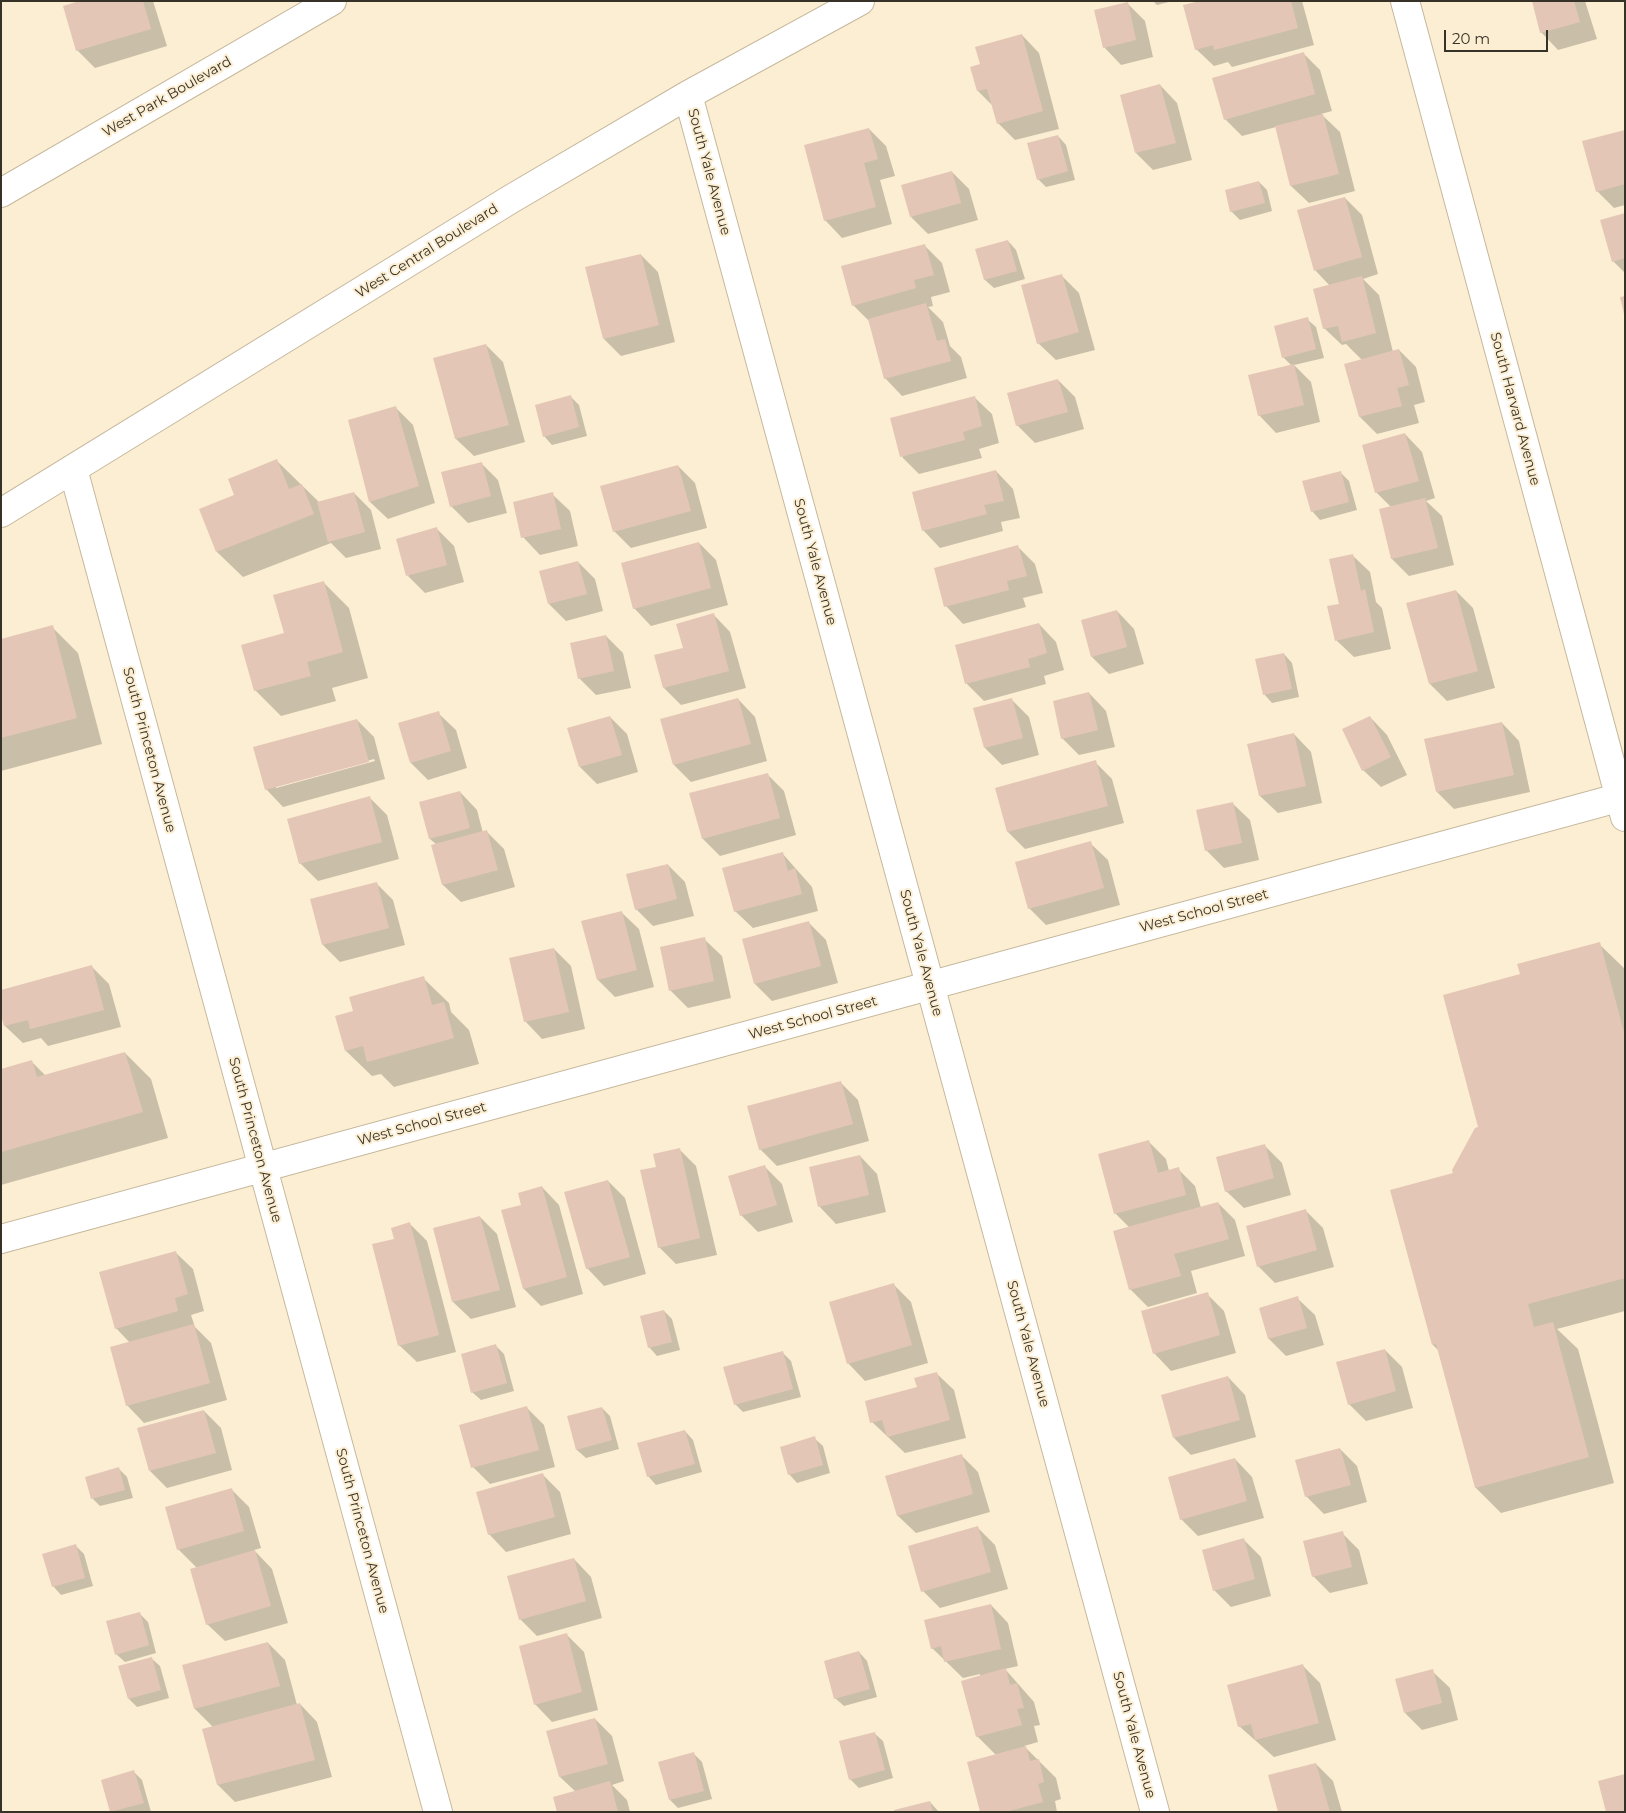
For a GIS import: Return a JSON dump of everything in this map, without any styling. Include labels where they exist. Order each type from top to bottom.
[{"type":"street","name":"West Park Boulevard","points":[[1,194],[332,1]]},
{"type":"street","name":"West Central Boulevard","points":[[1,513],[512,199],[688,95],[860,1]]},
{"type":"street","name":"South Harvard Avenue","points":[[1404,1],[1623,803]]},
{"type":"street","name":"South Yale Avenue","points":[[688,95],[1155,1812]]},
{"type":"street","name":"South Princeton Avenue","points":[[73,469],[438,1812]]},
{"type":"street","name":"West School Street","points":[[1,1239],[930,986],[1623,803]]},
{"type":"building","points":[[79,1],[143,1],[151,29],[76,51],[63,6]]},
{"type":"building","points":[[1200,1],[1291,1],[1298,28],[1214,50],[1213,45],[1195,50],[1183,5]]},
{"type":"building","points":[[1532,1],[1574,1],[1580,22],[1540,33]]},
{"type":"building","points":[[1128,2],[1136,40],[1103,48],[1094,10]]},
{"type":"building","points":[[1022,34],[1043,111],[997,124],[987,89],[977,91],[970,67],[980,64],[975,47]]},
{"type":"building","points":[[1304,52],[1315,94],[1224,120],[1212,78]]},
{"type":"building","points":[[1160,84],[1176,143],[1135,153],[1120,95]]},
{"type":"building","points":[[1323,114],[1339,174],[1290,186],[1275,126]]},
{"type":"building","points":[[869,128],[878,159],[864,163],[876,207],[824,221],[804,145]]},
{"type":"building","points":[[1625,130],[1625,184],[1596,192],[1582,141]]},
{"type":"building","points":[[1058,135],[1068,171],[1037,180],[1027,143]]},
{"type":"building","points":[[952,171],[961,203],[910,217],[901,185]]},
{"type":"building","points":[[1259,181],[1265,203],[1230,212],[1225,190]]},
{"type":"building","points":[[1345,197],[1362,257],[1314,271],[1297,210]]},
{"type":"building","points":[[1625,213],[1625,258],[1612,262],[1600,220]]},
{"type":"building","points":[[1008,240],[1017,271],[984,280],[975,249]]},
{"type":"building","points":[[925,244],[934,275],[914,280],[916,288],[852,306],[841,266]]},
{"type":"building","points":[[641,254],[659,325],[603,339],[585,267]]},
{"type":"building","points":[[1062,274],[1079,332],[1037,344],[1021,285]]},
{"type":"building","points":[[1362,276],[1376,333],[1342,342],[1338,326],[1323,329],[1313,289]]},
{"type":"building","points":[[1625,296],[1625,314],[1624,314],[1620,297]]},
{"type":"building","points":[[926,303],[937,341],[945,339],[951,361],[884,379],[868,319]]},
{"type":"building","points":[[1308,317],[1316,349],[1282,358],[1274,326]]},
{"type":"building","points":[[486,344],[509,425],[455,439],[433,358]]},
{"type":"building","points":[[1399,349],[1409,385],[1397,388],[1402,406],[1359,417],[1344,364]]},
{"type":"building","points":[[1294,364],[1304,405],[1258,416],[1248,375]]},
{"type":"building","points":[[1058,379],[1068,412],[1016,426],[1007,393]]},
{"type":"building","points":[[571,395],[579,427],[543,437],[535,405]]},
{"type":"building","points":[[975,396],[982,426],[963,432],[965,440],[900,457],[890,418]]},
{"type":"building","points":[[396,406],[419,486],[369,502],[348,420]]},
{"type":"building","points":[[1405,433],[1419,481],[1375,493],[1362,445]]},
{"type":"building","points":[[277,459],[289,489],[302,484],[314,514],[216,552],[199,509],[234,495],[228,479]]},
{"type":"building","points":[[482,462],[491,496],[450,507],[441,472]]},
{"type":"building","points":[[678,465],[691,511],[613,532],[600,486]]},
{"type":"building","points":[[996,470],[1004,501],[984,505],[987,514],[922,531],[912,492]]},
{"type":"building","points":[[1341,471],[1349,502],[1311,512],[1302,481]]},
{"type":"building","points":[[354,492],[365,532],[328,542],[317,502]]},
{"type":"building","points":[[553,492],[561,529],[521,538],[513,502]]},
{"type":"building","points":[[1425,498],[1438,548],[1391,559],[1379,509]]},
{"type":"building","points":[[437,527],[447,565],[406,576],[396,539]]},
{"type":"building","points":[[699,542],[711,588],[633,609],[621,563]]},
{"type":"building","points":[[1018,545],[1027,576],[1007,581],[1009,590],[944,607],[934,568]]},
{"type":"building","points":[[1353,554],[1361,591],[1365,589],[1374,632],[1335,641],[1327,606],[1339,604],[1329,559]]},
{"type":"building","points":[[578,561],[587,594],[548,604],[539,571]]},
{"type":"building","points":[[324,581],[343,652],[307,662],[311,676],[254,691],[241,645],[284,633],[273,595]]},
{"type":"building","points":[[1456,590],[1478,671],[1429,684],[1406,603]]},
{"type":"building","points":[[1117,610],[1127,647],[1091,657],[1081,620]]},
{"type":"building","points":[[714,613],[729,671],[663,688],[654,655],[683,648],[676,624]]},
{"type":"building","points":[[1039,623],[1047,653],[1028,659],[1030,667],[965,684],[955,645]]},
{"type":"building","points":[[53,625],[77,718],[1,738],[1,639]]},
{"type":"building","points":[[606,635],[614,671],[578,679],[570,643]]},
{"type":"building","points":[[1284,653],[1292,689],[1263,695],[1255,659]]},
{"type":"building","points":[[1089,692],[1098,730],[1061,739],[1053,701]]},
{"type":"building","points":[[738,698],[751,744],[673,765],[660,719]]},
{"type":"building","points":[[1012,698],[1023,738],[984,748],[973,708]]},
{"type":"building","points":[[439,711],[451,751],[410,763],[398,723]]},
{"type":"building","points":[[610,716],[622,755],[579,767],[567,728]]},
{"type":"building","points":[[1370,716],[1391,757],[1362,771],[1342,729]]},
{"type":"building","points":[[357,719],[369,762],[265,790],[253,747]]},
{"type":"building","points":[[1502,722],[1514,775],[1436,792],[1424,739]]},
{"type":"building","points":[[1294,733],[1306,786],[1259,796],[1247,744]]},
{"type":"building","points":[[1096,760],[1108,806],[1007,832],[995,788]]},
{"type":"building","points":[[768,773],[780,818],[702,839],[689,793]]},
{"type":"building","points":[[460,791],[470,828],[429,839],[419,802]]},
{"type":"building","points":[[370,796],[382,842],[299,864],[287,819]]},
{"type":"building","points":[[1233,802],[1242,843],[1205,851],[1196,810]]},
{"type":"building","points":[[487,830],[498,870],[442,885],[431,845]]},
{"type":"building","points":[[1091,841],[1104,888],[1028,909],[1015,862]]},
{"type":"building","points":[[783,852],[788,871],[795,868],[802,894],[734,912],[722,868]]},
{"type":"building","points":[[668,864],[677,899],[635,910],[626,874]]},
{"type":"building","points":[[377,882],[389,928],[322,945],[310,899]]},
{"type":"building","points":[[622,911],[637,970],[597,980],[581,921]]},
{"type":"building","points":[[809,921],[821,966],[754,984],[742,939]]},
{"type":"building","points":[[705,937],[714,981],[669,991],[660,947]]},
{"type":"building","points":[[1600,942],[1625,1036],[1625,1278],[1528,1304],[1534,1327],[1553,1322],[1589,1457],[1475,1488],[1436,1344],[1432,1345],[1390,1190],[1453,1173],[1452,1170],[1475,1128],[1478,1127],[1443,995],[1520,974],[1517,964]]},
{"type":"building","points":[[554,948],[569,1012],[524,1022],[509,958]]},
{"type":"building","points":[[92,965],[104,1010],[30,1029],[28,1020],[4,1026],[1,1015],[1,990]]},
{"type":"building","points":[[424,976],[432,1005],[444,1002],[454,1038],[367,1062],[363,1046],[345,1051],[335,1016],[353,1011],[349,997]]},
{"type":"building","points":[[125,1052],[143,1112],[1,1152],[1,1069],[32,1060],[37,1077]]},
{"type":"building","points":[[841,1081],[853,1124],[759,1150],[747,1106]]},
{"type":"building","points":[[1149,1140],[1158,1173],[1179,1167],[1186,1195],[1114,1214],[1098,1154]]},
{"type":"building","points":[[1265,1144],[1274,1178],[1225,1192],[1216,1157]]},
{"type":"building","points":[[680,1148],[700,1238],[658,1248],[640,1170],[656,1167],[653,1154]]},
{"type":"building","points":[[860,1155],[869,1195],[818,1207],[809,1167]]},
{"type":"building","points":[[765,1165],[777,1205],[740,1216],[728,1176]]},
{"type":"building","points":[[608,1180],[630,1257],[586,1269],[564,1192]]},
{"type":"building","points":[[542,1186],[567,1277],[523,1289],[501,1210],[521,1205],[518,1193]]},
{"type":"building","points":[[1218,1202],[1229,1239],[1174,1254],[1181,1276],[1129,1290],[1113,1231]]},
{"type":"building","points":[[1306,1209],[1317,1250],[1257,1267],[1246,1226]]},
{"type":"building","points":[[480,1216],[500,1290],[452,1302],[433,1228]]},
{"type":"building","points":[[410,1222],[439,1335],[398,1346],[372,1244],[394,1239],[391,1228]]},
{"type":"building","points":[[176,1251],[188,1294],[175,1298],[178,1311],[115,1329],[99,1272]]},
{"type":"building","points":[[894,1283],[912,1345],[847,1364],[829,1302]]},
{"type":"building","points":[[1208,1292],[1220,1335],[1153,1354],[1141,1311]]},
{"type":"building","points":[[1298,1296],[1307,1328],[1268,1339],[1259,1308]]},
{"type":"building","points":[[664,1310],[672,1342],[648,1348],[640,1316]]},
{"type":"building","points":[[194,1324],[210,1383],[126,1406],[110,1347]]},
{"type":"building","points":[[496,1344],[507,1383],[471,1393],[461,1354]]},
{"type":"building","points":[[1385,1349],[1396,1391],[1348,1405],[1336,1362]]},
{"type":"building","points":[[783,1351],[793,1389],[734,1405],[723,1367]]},
{"type":"building","points":[[937,1372],[950,1420],[887,1437],[882,1420],[870,1423],[865,1401],[917,1387],[914,1378]]},
{"type":"building","points":[[1228,1376],[1240,1420],[1173,1438],[1161,1395]]},
{"type":"building","points":[[527,1406],[539,1450],[471,1468],[459,1425]]},
{"type":"building","points":[[602,1407],[612,1440],[576,1450],[567,1416]]},
{"type":"building","points":[[204,1410],[216,1453],[149,1471],[137,1428]]},
{"type":"building","points":[[685,1430],[695,1464],[647,1477],[637,1443]]},
{"type":"building","points":[[815,1436],[823,1465],[788,1475],[780,1447]]},
{"type":"building","points":[[1340,1448],[1351,1485],[1305,1497],[1295,1460]]},
{"type":"building","points":[[962,1454],[973,1494],[897,1516],[885,1476]]},
{"type":"building","points":[[1235,1458],[1247,1501],[1180,1520],[1168,1477]]},
{"type":"building","points":[[119,1467],[125,1490],[91,1499],[85,1477]]},
{"type":"building","points":[[543,1473],[555,1517],[488,1535],[476,1492]]},
{"type":"building","points":[[232,1488],[244,1531],[177,1550],[165,1507]]},
{"type":"building","points":[[978,1526],[991,1572],[921,1592],[908,1546]]},
{"type":"building","points":[[1343,1531],[1352,1567],[1312,1577],[1303,1541]]},
{"type":"building","points":[[1244,1538],[1255,1579],[1213,1591],[1202,1550]]},
{"type":"building","points":[[76,1544],[85,1578],[52,1587],[42,1554]]},
{"type":"building","points":[[255,1550],[271,1606],[206,1625],[190,1569]]},
{"type":"building","points":[[574,1558],[586,1601],[519,1620],[507,1576]]},
{"type":"building","points":[[991,1604],[1001,1649],[944,1662],[941,1646],[931,1649],[924,1620]]},
{"type":"building","points":[[140,1612],[149,1645],[115,1655],[106,1621]]},
{"type":"building","points":[[567,1633],[582,1692],[534,1705],[519,1646]]},
{"type":"building","points":[[268,1642],[280,1686],[194,1709],[182,1665]]},
{"type":"building","points":[[859,1651],[870,1689],[834,1699],[824,1661]]},
{"type":"building","points":[[152,1657],[161,1690],[128,1699],[118,1666]]},
{"type":"building","points":[[1303,1664],[1319,1723],[1255,1740],[1251,1724],[1238,1727],[1227,1685]]},
{"type":"building","points":[[1006,1668],[1010,1685],[1017,1683],[1024,1708],[1017,1709],[1022,1725],[976,1737],[961,1681]]},
{"type":"building","points":[[1433,1669],[1442,1703],[1404,1713],[1395,1679]]},
{"type":"building","points":[[300,1703],[315,1760],[217,1785],[202,1729]]},
{"type":"building","points":[[595,1718],[608,1764],[559,1777],[546,1731]]},
{"type":"building","points":[[875,1732],[885,1770],[849,1780],[839,1741]]},
{"type":"building","points":[[1026,1746],[1030,1761],[1039,1759],[1044,1782],[1038,1784],[1043,1802],[1005,1812],[980,1812],[967,1762]]},
{"type":"building","points":[[694,1752],[704,1791],[669,1800],[658,1762]]},
{"type":"building","points":[[1316,1763],[1330,1812],[1278,1812],[1268,1775]]},
{"type":"building","points":[[134,1770],[144,1803],[110,1812],[101,1780]]},
{"type":"building","points":[[1625,1774],[1625,1812],[1606,1812],[1598,1781]]},
{"type":"building","points":[[610,1781],[618,1812],[557,1812],[553,1797]]},
{"type":"building","points":[[930,1801],[933,1812],[895,1812],[894,1810]]}]
